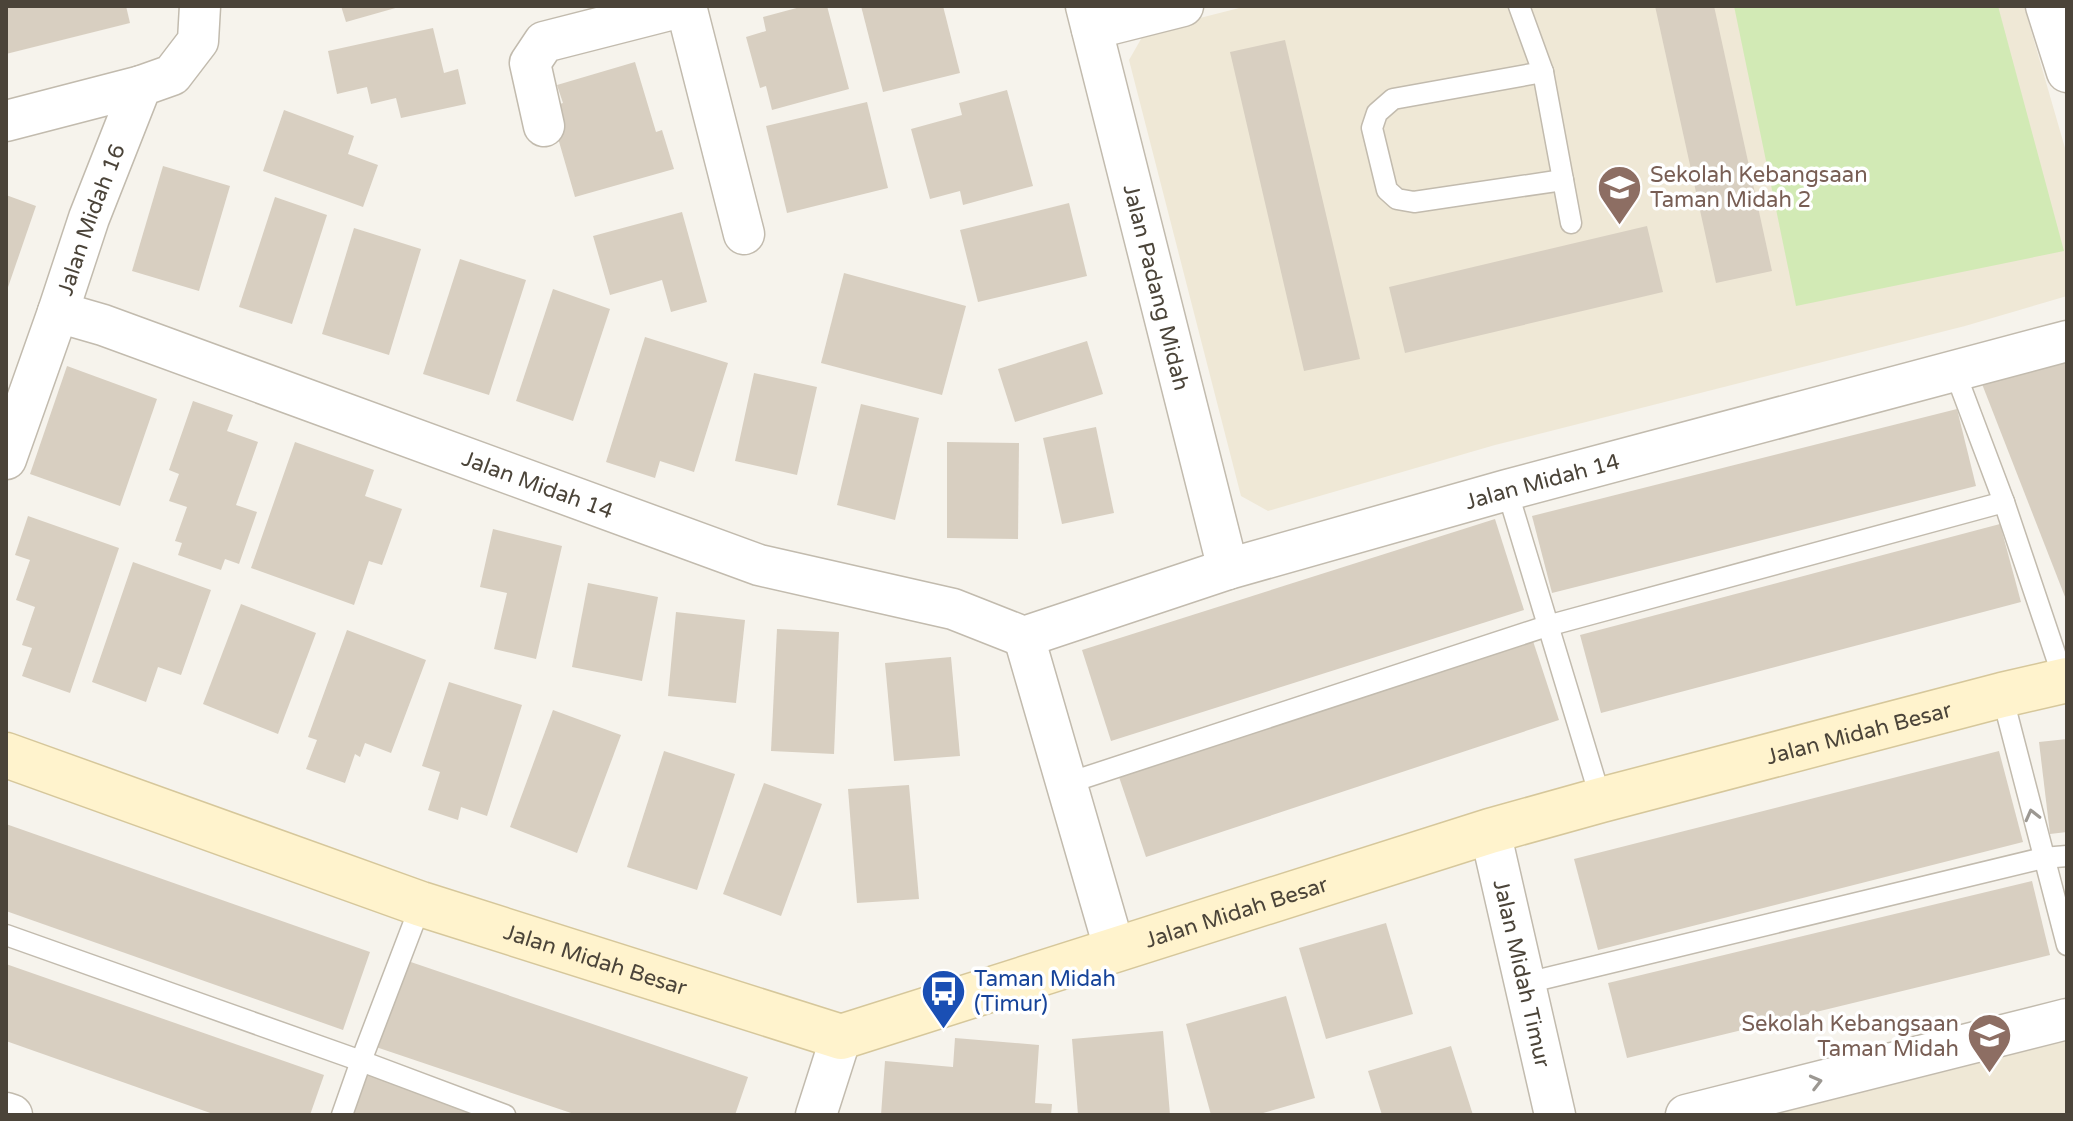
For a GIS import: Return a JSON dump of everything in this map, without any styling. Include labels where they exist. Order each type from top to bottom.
[{"type":"street","points":[[6,121],[172,75],[198,41],[200,6]]},
{"type":"street","points":[[544,126],[530,63],[544,42],[686,6],[744,234]]},
{"type":"street","points":[[1089,18],[1183,6]]},
{"type":"street","points":[[2046,6],[2067,72]]},
{"type":"street","name":"Jalan Padang Midah","points":[[1089,18],[1228,569]]},
{"type":"street","name":"Jalan Midah 16","points":[[6,459],[89,218],[141,86]]},
{"type":"street","name":"Jalan Midah 14","points":[[58,312],[103,325],[759,565],[953,609],[1024,637],[1228,569],[1507,490],[2067,341]]},
{"type":"street","points":[[1024,637],[1115,951]]},
{"type":"street","name":"Jalan Midah Besar","points":[[6,755],[421,904],[841,1037],[1490,831],[2066,680]]},
{"type":"street","name":"Jalan Midah Timur","points":[[1490,831],[1555,1115]]},
{"type":"street","points":[[1686,1115],[1756,1106],[2067,1019]]},
{"type":"street","points":[[816,1115],[841,1037]]},
{"type":"lane","points":[[1519,6],[1543,72],[1571,223]]},
{"type":"lane","points":[[1543,72],[1393,99],[1377,113],[1372,128],[1387,190],[1397,199],[1414,202],[1563,180]]},
{"type":"lane","points":[[1955,372],[2066,680]]},
{"type":"lane","points":[[1507,490],[1601,800]]},
{"type":"lane","points":[[1065,784],[1547,626],[2004,502]]},
{"type":"lane","points":[[2002,695],[2067,945]]},
{"type":"lane","points":[[1526,983],[2043,858],[2067,856]]},
{"type":"lane","points":[[342,1115],[421,904]]},
{"type":"lane","points":[[6,935],[505,1115]]},
{"type":"shaded area","name":"Sekolah Kebangsaan Taman Midah 2","points":[[1247,6],[2024,6],[2067,155],[2067,296],[1965,326],[1495,445],[1268,511],[1241,496],[1129,60],[1145,32]]},
{"type":"shaded area","name":"Sekolah Kebangsaan Taman Midah","points":[[2067,1035],[2067,1115],[1757,1115]]},
{"type":"green space","points":[[1734,6],[1998,6],[2064,251],[1796,306]]},
{"type":"building","points":[[6,6],[126,6],[130,23],[6,54]]},
{"type":"building","points":[[341,6],[399,6],[399,7],[346,22]]},
{"type":"building","points":[[804,6],[827,6],[849,89],[772,110],[766,86],[760,88],[746,37],[766,31],[763,17]]},
{"type":"building","points":[[861,6],[943,6],[960,73],[883,92]]},
{"type":"building","points":[[1655,6],[1714,6],[1772,271],[1716,283]]},
{"type":"building","points":[[433,28],[444,73],[458,69],[466,104],[401,118],[396,98],[371,104],[367,87],[337,94],[328,51]]},
{"type":"building","points":[[1285,40],[1360,359],[1304,371],[1230,52]]},
{"type":"building","points":[[635,62],[656,132],[662,130],[674,169],[575,197],[549,107],[563,103],[557,85]]},
{"type":"building","points":[[1007,90],[1033,186],[963,205],[960,191],[930,199],[911,129],[962,115],[959,103]]},
{"type":"building","points":[[867,102],[888,188],[787,213],[766,126]]},
{"type":"building","points":[[284,110],[354,136],[348,154],[378,165],[363,207],[263,171]]},
{"type":"building","points":[[163,166],[230,186],[199,291],[132,271]]},
{"type":"building","points":[[6,195],[36,206],[6,293]]},
{"type":"building","points":[[275,197],[327,215],[292,324],[239,307]]},
{"type":"building","points":[[1069,203],[1087,276],[978,302],[960,230]]},
{"type":"building","points":[[682,212],[707,302],[671,312],[662,280],[610,295],[593,236]]},
{"type":"building","points":[[1647,226],[1663,292],[1405,353],[1389,287]]},
{"type":"building","points":[[354,228],[421,249],[389,355],[322,334]]},
{"type":"building","points":[[460,259],[526,280],[489,395],[423,374]]},
{"type":"building","points":[[844,273],[966,306],[942,395],[821,363]]},
{"type":"building","points":[[553,289],[610,309],[573,421],[516,401]]},
{"type":"building","points":[[645,337],[728,363],[694,472],[660,461],[655,478],[606,462]]},
{"type":"building","points":[[1087,341],[1103,394],[1015,422],[998,369]]},
{"type":"building","points":[[2067,360],[2067,602],[1982,384]]},
{"type":"building","points":[[67,366],[157,399],[120,506],[30,474]]},
{"type":"building","points":[[754,373],[817,387],[797,475],[735,461]]},
{"type":"building","points":[[193,401],[233,415],[227,431],[258,442],[236,505],[257,512],[239,564],[225,559],[221,570],[178,555],[182,543],[175,541],[187,507],[169,501],[179,474],[169,470]]},
{"type":"building","points":[[861,404],[919,418],[895,520],[837,505]]},
{"type":"building","points":[[1957,409],[1976,486],[1552,593],[1532,516]]},
{"type":"building","points":[[1096,427],[1114,513],[1062,524],[1043,438]]},
{"type":"building","points":[[295,442],[374,470],[365,496],[402,509],[382,565],[369,561],[354,605],[251,568]]},
{"type":"building","points":[[947,442],[1019,443],[1018,539],[947,538]]},
{"type":"building","points":[[28,516],[119,548],[70,693],[22,676],[32,648],[22,645],[35,607],[16,600],[30,560],[15,555]]},
{"type":"building","points":[[1495,519],[1524,610],[1111,741],[1082,650]]},
{"type":"building","points":[[2000,524],[2021,602],[1601,713],[1580,635]]},
{"type":"building","points":[[493,529],[562,546],[536,659],[494,649],[507,593],[480,587]]},
{"type":"building","points":[[133,562],[211,590],[181,675],[158,667],[146,702],[92,682]]},
{"type":"building","points":[[588,583],[658,597],[642,681],[572,667]]},
{"type":"building","points":[[241,604],[316,633],[278,734],[203,704]]},
{"type":"building","points":[[676,612],[745,620],[736,703],[668,696]]},
{"type":"building","points":[[777,629],[839,632],[834,754],[771,751]]},
{"type":"building","points":[[347,630],[426,660],[391,753],[365,743],[360,757],[355,754],[345,783],[306,769],[317,740],[308,737]]},
{"type":"building","points":[[1532,638],[1559,720],[1146,857],[1118,774]]},
{"type":"building","points":[[951,657],[960,756],[894,761],[885,663]]},
{"type":"building","points":[[449,682],[522,705],[487,816],[461,807],[458,820],[428,810],[440,772],[422,766]]},
{"type":"building","points":[[553,710],[621,735],[577,853],[510,827]]},
{"type":"building","points":[[2067,739],[2067,832],[2050,834],[2039,742]]},
{"type":"building","points":[[664,751],[735,774],[697,890],[627,867]]},
{"type":"building","points":[[1999,751],[2023,842],[1598,950],[1574,859]]},
{"type":"building","points":[[764,783],[822,804],[781,916],[723,894]]},
{"type":"building","points":[[909,785],[919,899],[857,903],[848,789]]},
{"type":"building","points":[[6,824],[370,952],[343,1030],[6,911]]},
{"type":"building","points":[[2032,881],[2050,955],[1627,1058],[1608,983]]},
{"type":"building","points":[[1386,923],[1413,1014],[1326,1039],[1299,948]]},
{"type":"building","points":[[402,959],[748,1077],[735,1115],[577,1115],[373,1046]]},
{"type":"building","points":[[6,964],[324,1075],[310,1115],[216,1115],[6,1041]]},
{"type":"building","points":[[1286,996],[1315,1098],[1256,1115],[1211,1115],[1186,1024]]},
{"type":"building","points":[[1163,1031],[1170,1115],[1078,1115],[1072,1039]]},
{"type":"building","points":[[955,1038],[1039,1045],[1035,1103],[1052,1104],[1051,1115],[881,1115],[885,1061],[953,1067]]},
{"type":"building","points":[[1451,1046],[1473,1115],[1382,1115],[1368,1071]]},
{"type":"building","points":[[363,1069],[488,1115],[347,1115]]},
{"type":"place","name":"Sekolah Kebangsaan Taman Midah 2","points":[[1619,226]]},
{"type":"place","name":"Taman Midah (Timur)","points":[[943,1030]]},
{"type":"place","name":"Sekolah Kebangsaan Taman Midah","points":[[1990,1075]]}]
